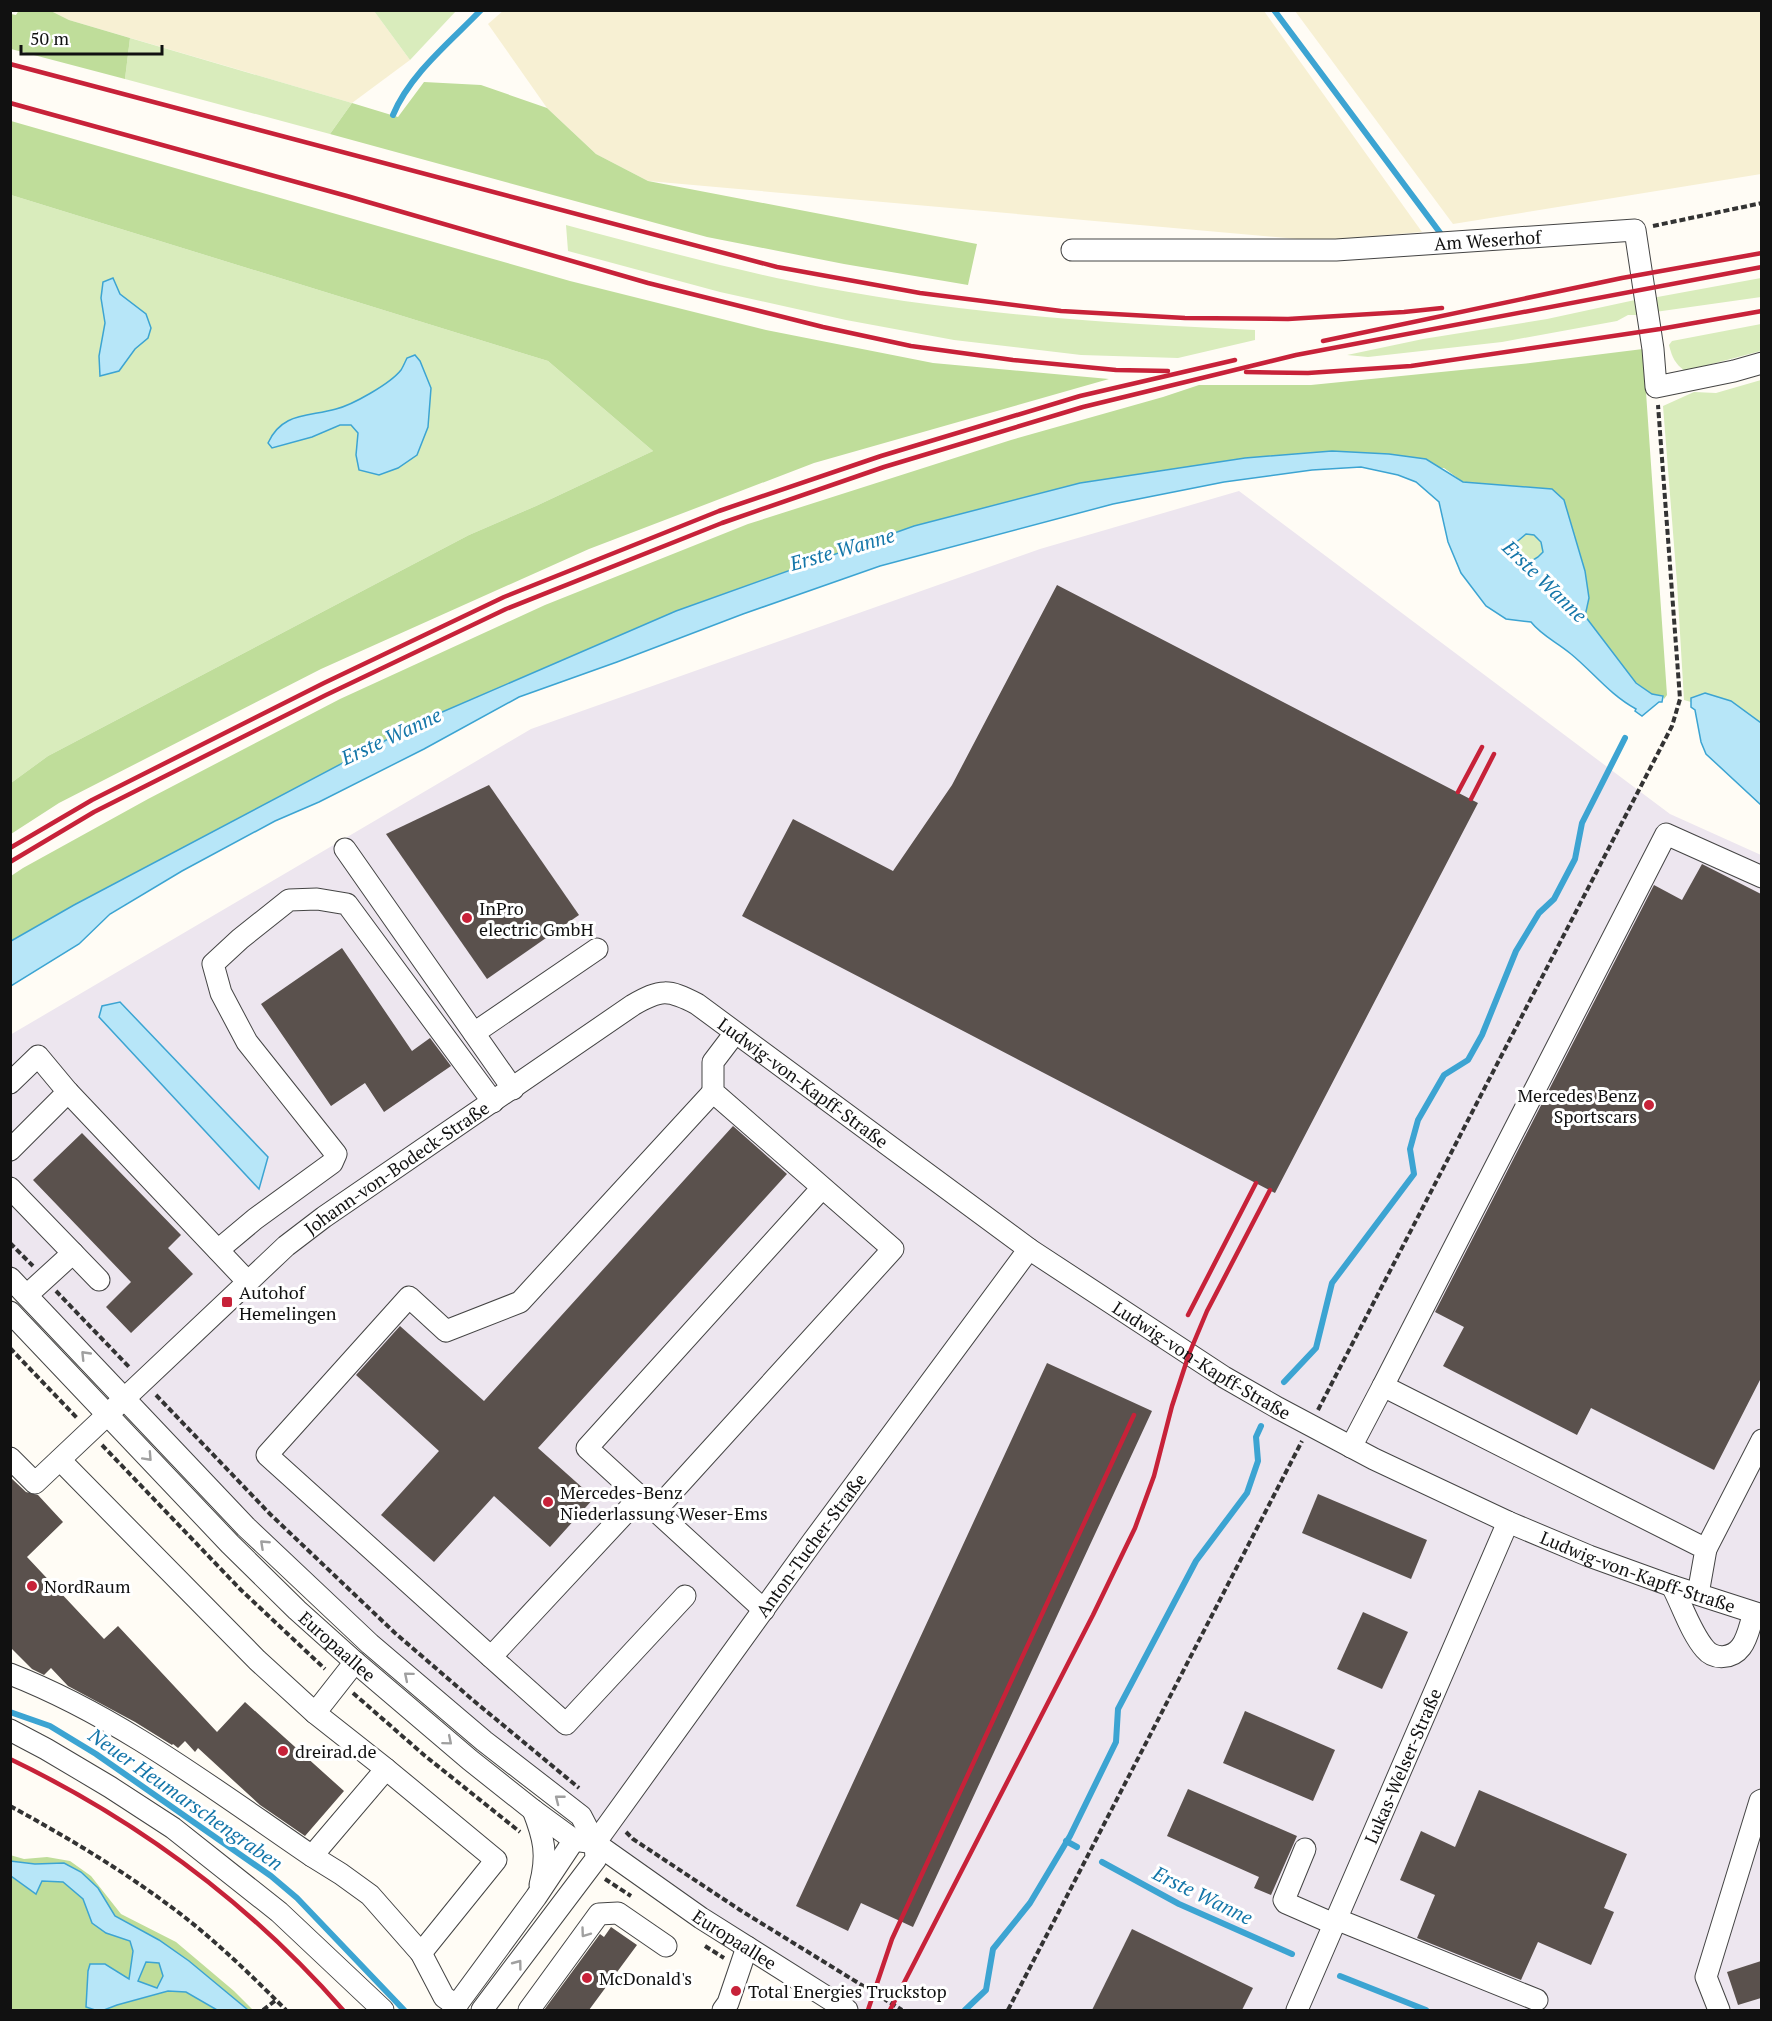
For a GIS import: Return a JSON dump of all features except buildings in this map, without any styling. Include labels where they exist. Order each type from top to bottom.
[{"type":"street","name":"Am Weserhof","points":[[1072,250],[1336,250],[1635,230]]},
{"type":"street","points":[[1635,230],[1653,349],[1656,387],[1761,363]]},
{"type":"street","points":[[1351,1447],[1666,834],[1761,877]]},
{"type":"street","points":[[345,849],[513,1089]]},
{"type":"street","points":[[218,1250],[255,1219],[332,1163],[336,1154],[247,1042],[221,993],[213,964],[240,939],[290,900],[317,898],[347,904],[494,1102]]},
{"type":"street","points":[[474,1033],[597,949]]},
{"type":"street","name":"Johann-von-Bodeck-Straße","points":[[125,1397],[286,1246],[324,1217],[633,1005],[649,996],[666,992],[697,1004]]},
{"type":"street","name":"Ludwig-von-Kapff-Straße","points":[[697,1004],[1029,1249],[1224,1377],[1351,1447],[1508,1522],[1589,1556],[1758,1614]]},
{"type":"street","points":[[684,1596],[566,1724],[267,1455],[409,1297],[446,1331],[520,1302],[713,1092],[713,1062],[735,1033]]},
{"type":"street","points":[[10,1083],[38,1056],[68,1092],[248,1282]]},
{"type":"street","points":[[10,1150],[68,1092]]},
{"type":"street","points":[[491,1657],[648,1504],[893,1250],[713,1092]]},
{"type":"street","points":[[10,1188],[99,1280]]},
{"type":"street","points":[[764,1610],[587,1448],[822,1188]]},
{"type":"street","name":"Anton-Tucher-Straße","points":[[595,1843],[1029,1249]]},
{"type":"street","points":[[27,1295],[73,1253]]},
{"type":"street","name":"Europaallee","points":[[10,1278],[246,1527],[370,1644],[484,1741],[580,1816],[595,1843],[657,1888],[834,2007]]},
{"type":"street","name":"Europaallee","points":[[10,1312],[230,1544],[297,1610],[470,1760],[533,1810],[574,1840],[595,1843]]},
{"type":"street","points":[[1383,1386],[1706,1549]]},
{"type":"street","points":[[10,1458],[35,1483],[125,1397]]},
{"type":"street","points":[[1698,1594],[1706,1549],[1761,1440]]},
{"type":"street","points":[[60,1460],[257,1660],[315,1713],[496,1860],[421,1953]]},
{"type":"street","name":"Lukas-Welser-Straße","points":[[1297,2010],[1508,1522]]},
{"type":"street","points":[[1672,1586],[1699,1640],[1706,1651],[1715,1656],[1724,1657],[1739,1650],[1758,1614]]},
{"type":"street","points":[[315,1713],[355,1662]]},
{"type":"street","points":[[10,1674],[71,1701],[177,1763],[370,1895],[421,1953],[444,1997],[455,2008],[536,1897],[574,1840]]},
{"type":"street","points":[[10,1730],[83,1771],[173,1828],[279,1912],[383,2010]]},
{"type":"street","points":[[312,1856],[386,1769]]},
{"type":"street","points":[[1719,2010],[1706,1977],[1761,1800]]},
{"type":"street","points":[[533,1810],[541,1832],[545,1865],[536,1897]]},
{"type":"street","points":[[482,2010],[596,1859],[595,1843]]},
{"type":"street","points":[[1305,1849],[1284,1900],[1286,1903],[1538,2000]]},
{"type":"street","points":[[529,2010],[599,1914],[618,1913],[666,1946]]},
{"type":"street","points":[[730,2008],[747,1947]]},
{"type":"path","points":[[1635,230],[1761,203]]},
{"type":"path","points":[[1008,2010],[1672,726],[1680,699],[1656,387]]},
{"type":"path","points":[[10,1243],[270,1514],[386,1625],[585,1793]]},
{"type":"path","points":[[10,1806],[73,1841],[174,1909],[207,1936],[286,2010]]},
{"type":"path","points":[[612,1819],[633,1839],[740,1910],[902,2010]]},
{"type":"path","points":[[263,2010],[276,2000]]},
{"type":"shaded area","points":[[504,10],[1264,11],[1422,232],[1319,241],[648,181],[596,154],[547,108],[488,24]]},
{"type":"shaded area","points":[[51,11],[374,11],[410,60],[352,103],[69,20]]},
{"type":"shaded area","points":[[1295,11],[1761,11],[1761,174],[1453,224]]},
{"type":"shaded area","points":[[1239,491],[1670,814],[1761,855],[1761,2010],[860,2010],[620,1851],[454,1720],[11,1285],[10,1035],[531,729],[1040,549]]},
{"type":"green space","points":[[19,10],[51,11],[69,20],[130,38],[125,79],[11,49],[11,14],[16,15]]},
{"type":"green space","points":[[374,11],[456,11],[410,60]]},
{"type":"green space","points":[[130,38],[352,103],[330,134],[125,79]]},
{"type":"green space","points":[[424,82],[481,85],[547,108],[596,154],[648,181],[977,244],[968,285],[707,237],[330,134],[352,103],[398,117]]},
{"type":"green space","points":[[11,121],[570,281],[766,330],[933,363],[1109,379],[814,463],[589,549],[321,669],[59,803],[11,834],[11,783],[48,756],[469,535],[653,451],[548,361],[11,195]]},
{"type":"green space","points":[[11,195],[548,361],[653,451],[469,535],[48,756],[11,783]]},
{"type":"green space","points":[[566,225],[734,268],[848,292],[1022,315],[1255,330],[1255,340],[1178,358],[1081,355],[954,340],[846,320],[720,292],[568,251]]},
{"type":"green space","points":[[1761,278],[1761,297],[1655,312],[1652,298]]},
{"type":"green space","points":[[1635,300],[1639,315],[1628,315],[1617,321],[1502,342],[1368,357],[1347,355],[1423,339],[1547,319]]},
{"type":"green space","points":[[1761,324],[1761,351],[1685,371],[1674,360],[1671,353],[1669,345],[1672,341]]},
{"type":"green space","points":[[1643,349],[1667,695],[1664,699],[1663,696],[1652,694],[1636,683],[1585,616],[1589,598],[1552,489],[1463,482],[1444,468],[1245,458],[1080,483],[914,526],[676,611],[426,719],[74,905],[11,941],[11,876],[23,868],[148,799],[340,699],[545,605],[748,524],[1011,440],[1199,385],[1311,385]]},
{"type":"green space","points":[[1761,380],[1761,723],[1731,701],[1699,696],[1692,698],[1691,702],[1684,700],[1663,406],[1694,392],[1716,393]]},
{"type":"green space","points":[[1526,534],[1534,534],[1541,542],[1543,552],[1529,562],[1513,545]]},
{"type":"green space","points":[[10,1855],[24,1859],[47,1857],[70,1861],[91,1876],[121,1914],[176,1942],[253,2010],[248,2010],[189,1961],[159,1940],[115,1916],[98,1888],[35,1864],[11,1861]]},
{"type":"green space","points":[[10,1876],[36,1894],[42,1881],[63,1882],[83,1899],[92,1923],[106,1933],[130,1941],[133,1951],[129,1979],[105,1964],[86,2007],[95,2010],[11,2010]]},
{"type":"green space","points":[[146,1962],[159,1963],[163,1976],[157,1988],[138,1981]]},
{"type":"green space","points":[[168,1991],[186,1992],[217,2010],[104,2010],[117,2005]]},
{"type":"water","points":[[113,278],[120,294],[146,314],[151,328],[148,338],[135,349],[119,371],[100,376],[99,356],[105,323],[101,298],[103,282]]},
{"type":"water","points":[[415,355],[420,361],[431,388],[428,427],[417,455],[398,468],[379,475],[359,470],[356,455],[358,433],[351,425],[340,425],[312,437],[272,448],[268,443],[274,433],[288,421],[343,407],[361,399],[396,376],[407,358]]},
{"type":"water","points":[[1332,451],[1389,454],[1426,459],[1463,482],[1552,489],[1564,500],[1585,571],[1589,598],[1585,616],[1636,683],[1652,694],[1663,696],[1662,702],[1642,716],[1531,622],[1506,619],[1486,606],[1461,573],[1448,542],[1439,502],[1416,482],[1398,475],[1361,467],[1312,470],[1224,482],[1113,504],[880,566],[519,697],[424,749],[319,802],[275,821],[182,871],[110,914],[79,944],[11,986],[11,941],[74,905],[426,719],[676,611],[914,526],[1080,483],[1245,458]],"holes":[[[1526,534],[1534,535],[1541,542],[1543,552],[1530,562],[1513,545]]]},
{"type":"water","points":[[1705,693],[1731,701],[1761,723],[1761,805],[1706,754],[1701,742],[1695,710],[1691,707],[1691,698]]},
{"type":"water","points":[[120,1002],[268,1157],[259,1189],[99,1017],[102,1006]]},
{"type":"water","points":[[10,1861],[35,1864],[64,1863],[81,1872],[98,1888],[115,1916],[159,1940],[189,1961],[248,2010],[217,2010],[186,1992],[168,1991],[104,2010],[86,2007],[90,1964],[105,1964],[129,1979],[133,1951],[130,1941],[106,1933],[92,1923],[83,1899],[63,1882],[42,1881],[36,1894],[11,1876]],"holes":[[[146,1962],[159,1963],[163,1976],[157,1988],[138,1981]]]},
{"type":"waterway","points":[[393,115],[400,100],[420,72],[481,10]]},
{"type":"waterway","points":[[1274,10],[1441,234]]},
{"type":"waterway","name":"Neuer Heumarschengraben","points":[[1284,1382],[1316,1348],[1332,1283],[1414,1174],[1410,1149],[1418,1120],[1444,1075],[1468,1060],[1482,1035],[1516,951],[1539,913],[1554,899],[1575,859],[1582,823],[1625,738]]},
{"type":"waterway","name":"Neuer Heumarschengraben","points":[[965,2010],[986,1990],[993,1949],[1030,1903],[1070,1836],[1116,1742],[1118,1709],[1196,1561],[1247,1493],[1258,1461],[1256,1437],[1261,1426]]},
{"type":"waterway","name":"Neuer Heumarschengraben","points":[[10,1712],[50,1726],[96,1754],[271,1876],[297,1898],[404,2010]]},
{"type":"waterway","name":"Erste Wanne","points":[[1066,1841],[1077,1847]]},
{"type":"waterway","name":"Erste Wanne","points":[[1102,1862],[1179,1904],[1292,1954]]},
{"type":"waterway","name":"Erste Wanne","points":[[1340,1976],[1426,2010]]},
{"type":"railway","points":[[10,64],[777,267],[920,293],[1061,311],[1185,318],[1288,319],[1442,308]]},
{"type":"railway","points":[[10,103],[347,196],[648,283],[823,327],[911,346],[1013,360],[1116,370],[1168,371]]},
{"type":"railway","points":[[1323,341],[1622,278],[1762,253]]},
{"type":"railway","points":[[10,862],[94,812],[326,695],[506,609],[722,523],[884,467],[1083,407],[1296,355],[1762,267]]},
{"type":"railway","points":[[1246,372],[1308,373],[1411,366],[1660,329],[1762,311]]},
{"type":"railway","points":[[10,848],[92,800],[324,683],[504,597],[719,511],[881,456],[1080,396],[1235,360]]},
{"type":"railway","points":[[1458,792],[1482,747]]},
{"type":"railway","points":[[1471,799],[1494,754]]},
{"type":"railway","points":[[1188,1315],[1256,1183]]},
{"type":"railway","points":[[890,2010],[1093,1615],[1135,1528],[1154,1476],[1172,1406],[1189,1354],[1207,1311],[1270,1190]]},
{"type":"railway","points":[[868,2010],[892,1939],[1134,1415]]},
{"type":"railway","points":[[10,1759],[103,1809],[190,1868],[270,1935],[343,2010]]},
{"type":"place","name":"InPro electric GmbH","points":[[467,918]]},
{"type":"place","name":"Mercedes Benz Sportscars","points":[[1649,1105]]},
{"type":"place","name":"Autohof Hemelingen","points":[[227,1302]]},
{"type":"place","name":"Mercedes-Benz Niederlassung Weser-Ems","points":[[548,1502]]},
{"type":"place","name":"NordRaum","points":[[32,1586]]},
{"type":"place","name":"dreirad.de","points":[[283,1751]]},
{"type":"place","name":"McDonald's","points":[[587,1978]]},
{"type":"place","name":"Total Energies Truckstop","points":[[736,1991]]}]
